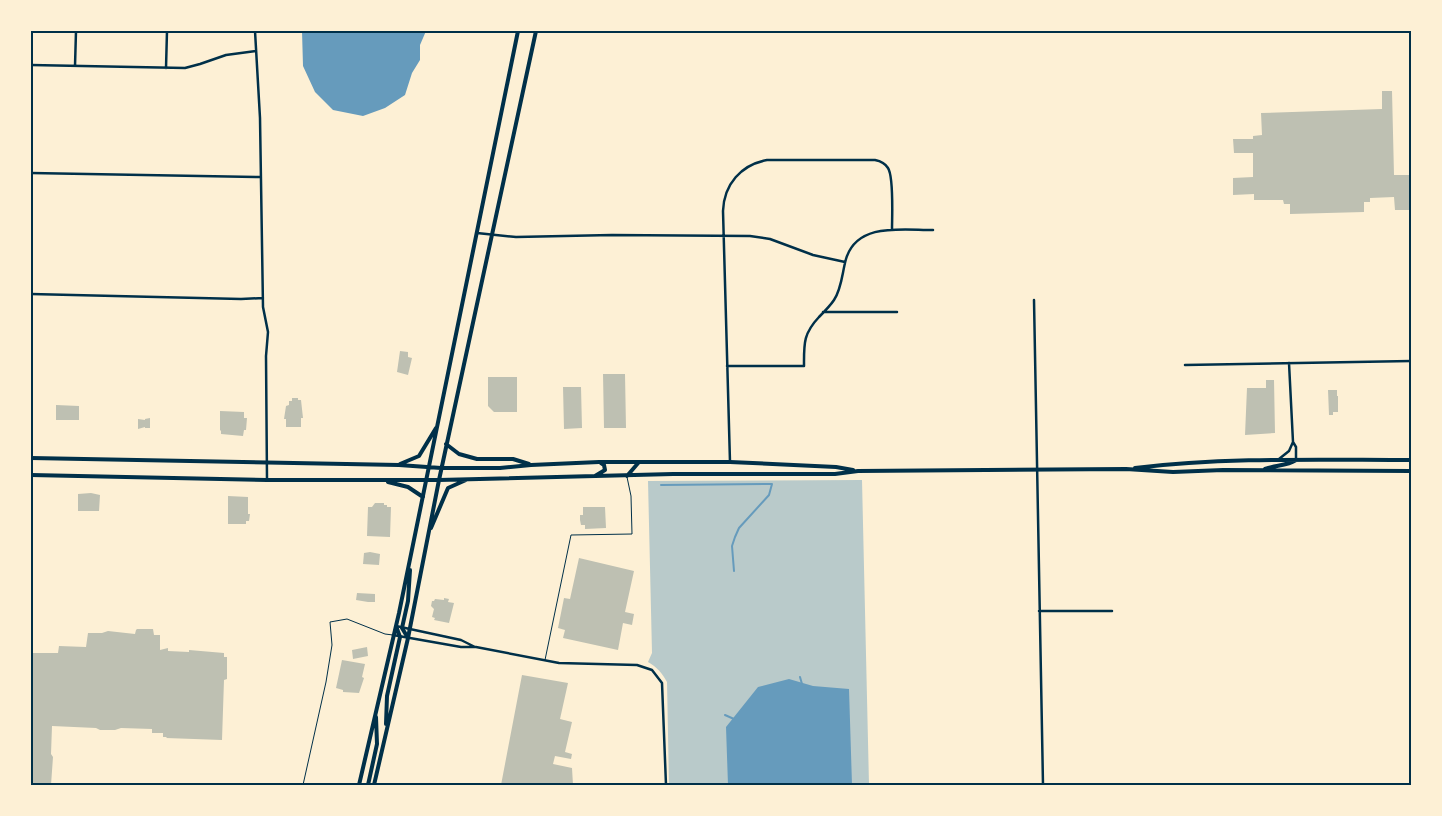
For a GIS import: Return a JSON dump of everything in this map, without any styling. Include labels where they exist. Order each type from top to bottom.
[{"type":"main road","points":[[359,785],[396,626],[518,31]]},
{"type":"main road","points":[[374,785],[408,638],[446,444],[536,31]]},
{"type":"main road","points":[[399,465],[419,456],[438,426]]},
{"type":"main road","points":[[446,444],[459,454],[477,459],[513,459],[531,465]]},
{"type":"main road","points":[[31,458],[399,465],[429,468],[500,468],[599,462],[730,462],[836,467],[858,471]]},
{"type":"main road","points":[[1126,469],[1172,463],[1279,459],[1411,460]]},
{"type":"main road","points":[[1262,470],[1274,465],[1289,464],[1296,460]]},
{"type":"main road","points":[[593,477],[605,470],[604,465],[599,462]]},
{"type":"main road","points":[[627,476],[639,462]]},
{"type":"main road","points":[[31,475],[267,480],[439,480],[672,474],[835,474],[858,471],[1126,469],[1173,472],[1262,470],[1411,471]]},
{"type":"main road","points":[[428,537],[448,488],[469,479]]},
{"type":"main road","points":[[381,480],[408,487],[423,497]]},
{"type":"main road","points":[[408,638],[402,628],[408,601],[410,557]]},
{"type":"main road","points":[[386,733],[386,696],[400,636],[396,626]]},
{"type":"main road","points":[[368,785],[377,744],[376,712]]},
{"type":"street","points":[[75,66],[76,31]]},
{"type":"street","points":[[166,31],[166,68]]},
{"type":"street","points":[[255,31],[261,177],[263,298],[268,332],[266,356],[267,480]]},
{"type":"street","points":[[31,65],[166,68],[193,66],[231,54],[256,51]]},
{"type":"street","points":[[730,462],[723,205],[727,189],[732,181],[744,169],[767,160],[875,160],[888,167],[891,176],[892,230]]},
{"type":"street","points":[[31,173],[261,177]]},
{"type":"street","points":[[727,366],[804,366],[806,335],[838,294],[845,262],[852,246],[862,236],[875,231],[933,230]]},
{"type":"street","points":[[477,234],[516,237],[723,235],[760,237],[779,242],[813,256],[845,262]]},
{"type":"street","points":[[31,294],[263,298]]},
{"type":"street","points":[[1034,300],[1043,785]]},
{"type":"street","points":[[824,312],[897,312]]},
{"type":"street","points":[[1185,365],[1411,361]]},
{"type":"street","points":[[1289,363],[1293,442],[1296,448],[1296,460]]},
{"type":"street","points":[[1279,459],[1289,451],[1293,442]]},
{"type":"street","points":[[1039,611],[1112,611]]},
{"type":"street","points":[[396,626],[461,640],[476,647]]},
{"type":"street","points":[[393,635],[461,647],[476,647],[559,663],[637,665],[652,670],[662,683],[666,785]]},
{"type":"lane","points":[[545,661],[571,535],[632,534],[631,496],[627,476]]},
{"type":"lane","points":[[303,785],[326,682],[332,645],[330,622],[347,619],[393,635]]},
{"type":"shaded area","points":[[862,480],[869,785],[669,785],[667,682],[659,670],[648,662],[652,653],[648,481]]},
{"type":"water","points":[[302,31],[426,31],[420,45],[420,60],[412,73],[405,95],[385,108],[363,116],[333,110],[315,92],[303,66]]},
{"type":"water","points":[[789,679],[813,686],[849,689],[852,785],[728,785],[726,727],[758,687]]},
{"type":"building","points":[[1382,91],[1392,91],[1394,175],[1411,175],[1411,210],[1395,210],[1394,197],[1370,198],[1370,202],[1364,202],[1364,212],[1290,214],[1290,204],[1284,204],[1283,200],[1254,200],[1254,194],[1233,195],[1233,178],[1253,177],[1253,153],[1234,153],[1233,139],[1253,139],[1253,136],[1262,135],[1261,113],[1382,109]]},
{"type":"building","points":[[400,351],[408,352],[408,357],[412,358],[408,375],[397,372]]},
{"type":"building","points":[[603,374],[625,374],[626,428],[604,428]]},
{"type":"building","points":[[488,377],[517,377],[517,412],[494,412],[488,406]]},
{"type":"building","points":[[1266,380],[1274,380],[1275,433],[1245,435],[1247,388],[1266,388]]},
{"type":"building","points":[[563,387],[581,387],[582,428],[564,429]]},
{"type":"building","points":[[1328,390],[1337,390],[1338,412],[1333,412],[1333,415],[1329,415]]},
{"type":"building","points":[[292,398],[301,400],[303,418],[301,418],[301,427],[286,427],[286,419],[284,419],[286,406],[289,405],[289,401],[292,401]]},
{"type":"building","points":[[56,405],[79,406],[79,420],[56,420]]},
{"type":"building","points":[[220,411],[244,412],[244,418],[247,418],[246,430],[244,430],[243,436],[221,434]]},
{"type":"building","points":[[150,418],[150,428],[138,429],[138,419],[145,420]]},
{"type":"building","points":[[91,493],[100,495],[99,511],[78,511],[78,494]]},
{"type":"building","points":[[228,496],[248,497],[248,514],[250,514],[249,521],[246,521],[246,524],[228,524]]},
{"type":"building","points":[[375,503],[384,503],[387,507],[391,507],[390,537],[367,536],[368,507],[372,507]]},
{"type":"building","points":[[583,507],[605,507],[606,528],[585,529],[585,525],[581,525],[580,520],[580,515],[583,515]]},
{"type":"building","points":[[364,553],[380,554],[379,565],[363,564]]},
{"type":"building","points":[[579,558],[634,571],[625,612],[634,614],[632,625],[623,623],[618,650],[563,638],[565,630],[558,628],[564,598],[570,599]]},
{"type":"building","points":[[357,593],[375,594],[375,602],[356,600]]},
{"type":"building","points":[[444,598],[449,599],[448,602],[454,603],[449,623],[434,620],[435,618],[432,617],[434,609],[431,606],[432,601],[435,599],[444,600]]},
{"type":"building","points":[[137,629],[153,629],[154,635],[160,635],[160,650],[168,648],[168,651],[189,652],[189,650],[224,653],[224,657],[227,657],[227,679],[224,680],[222,740],[166,738],[163,737],[163,733],[152,733],[152,729],[121,728],[100,730],[96,728],[52,726],[51,754],[53,757],[51,785],[31,785],[31,653],[58,653],[59,646],[86,647],[88,633],[108,631],[135,634]]},
{"type":"building","points":[[367,647],[368,656],[353,659],[352,650]]},
{"type":"building","points":[[342,660],[365,664],[362,677],[364,678],[359,693],[343,692],[343,690],[336,688]]},
{"type":"building","points":[[522,675],[568,683],[560,719],[572,722],[565,752],[572,754],[571,759],[555,756],[553,764],[572,768],[573,785],[501,785]]},
{"type":"waterway","points":[[661,485],[772,484],[769,495],[739,528],[735,537],[732,546],[734,571]]},
{"type":"waterway","points":[[800,677],[802,684]]},
{"type":"waterway","points":[[725,715],[734,719]]}]
